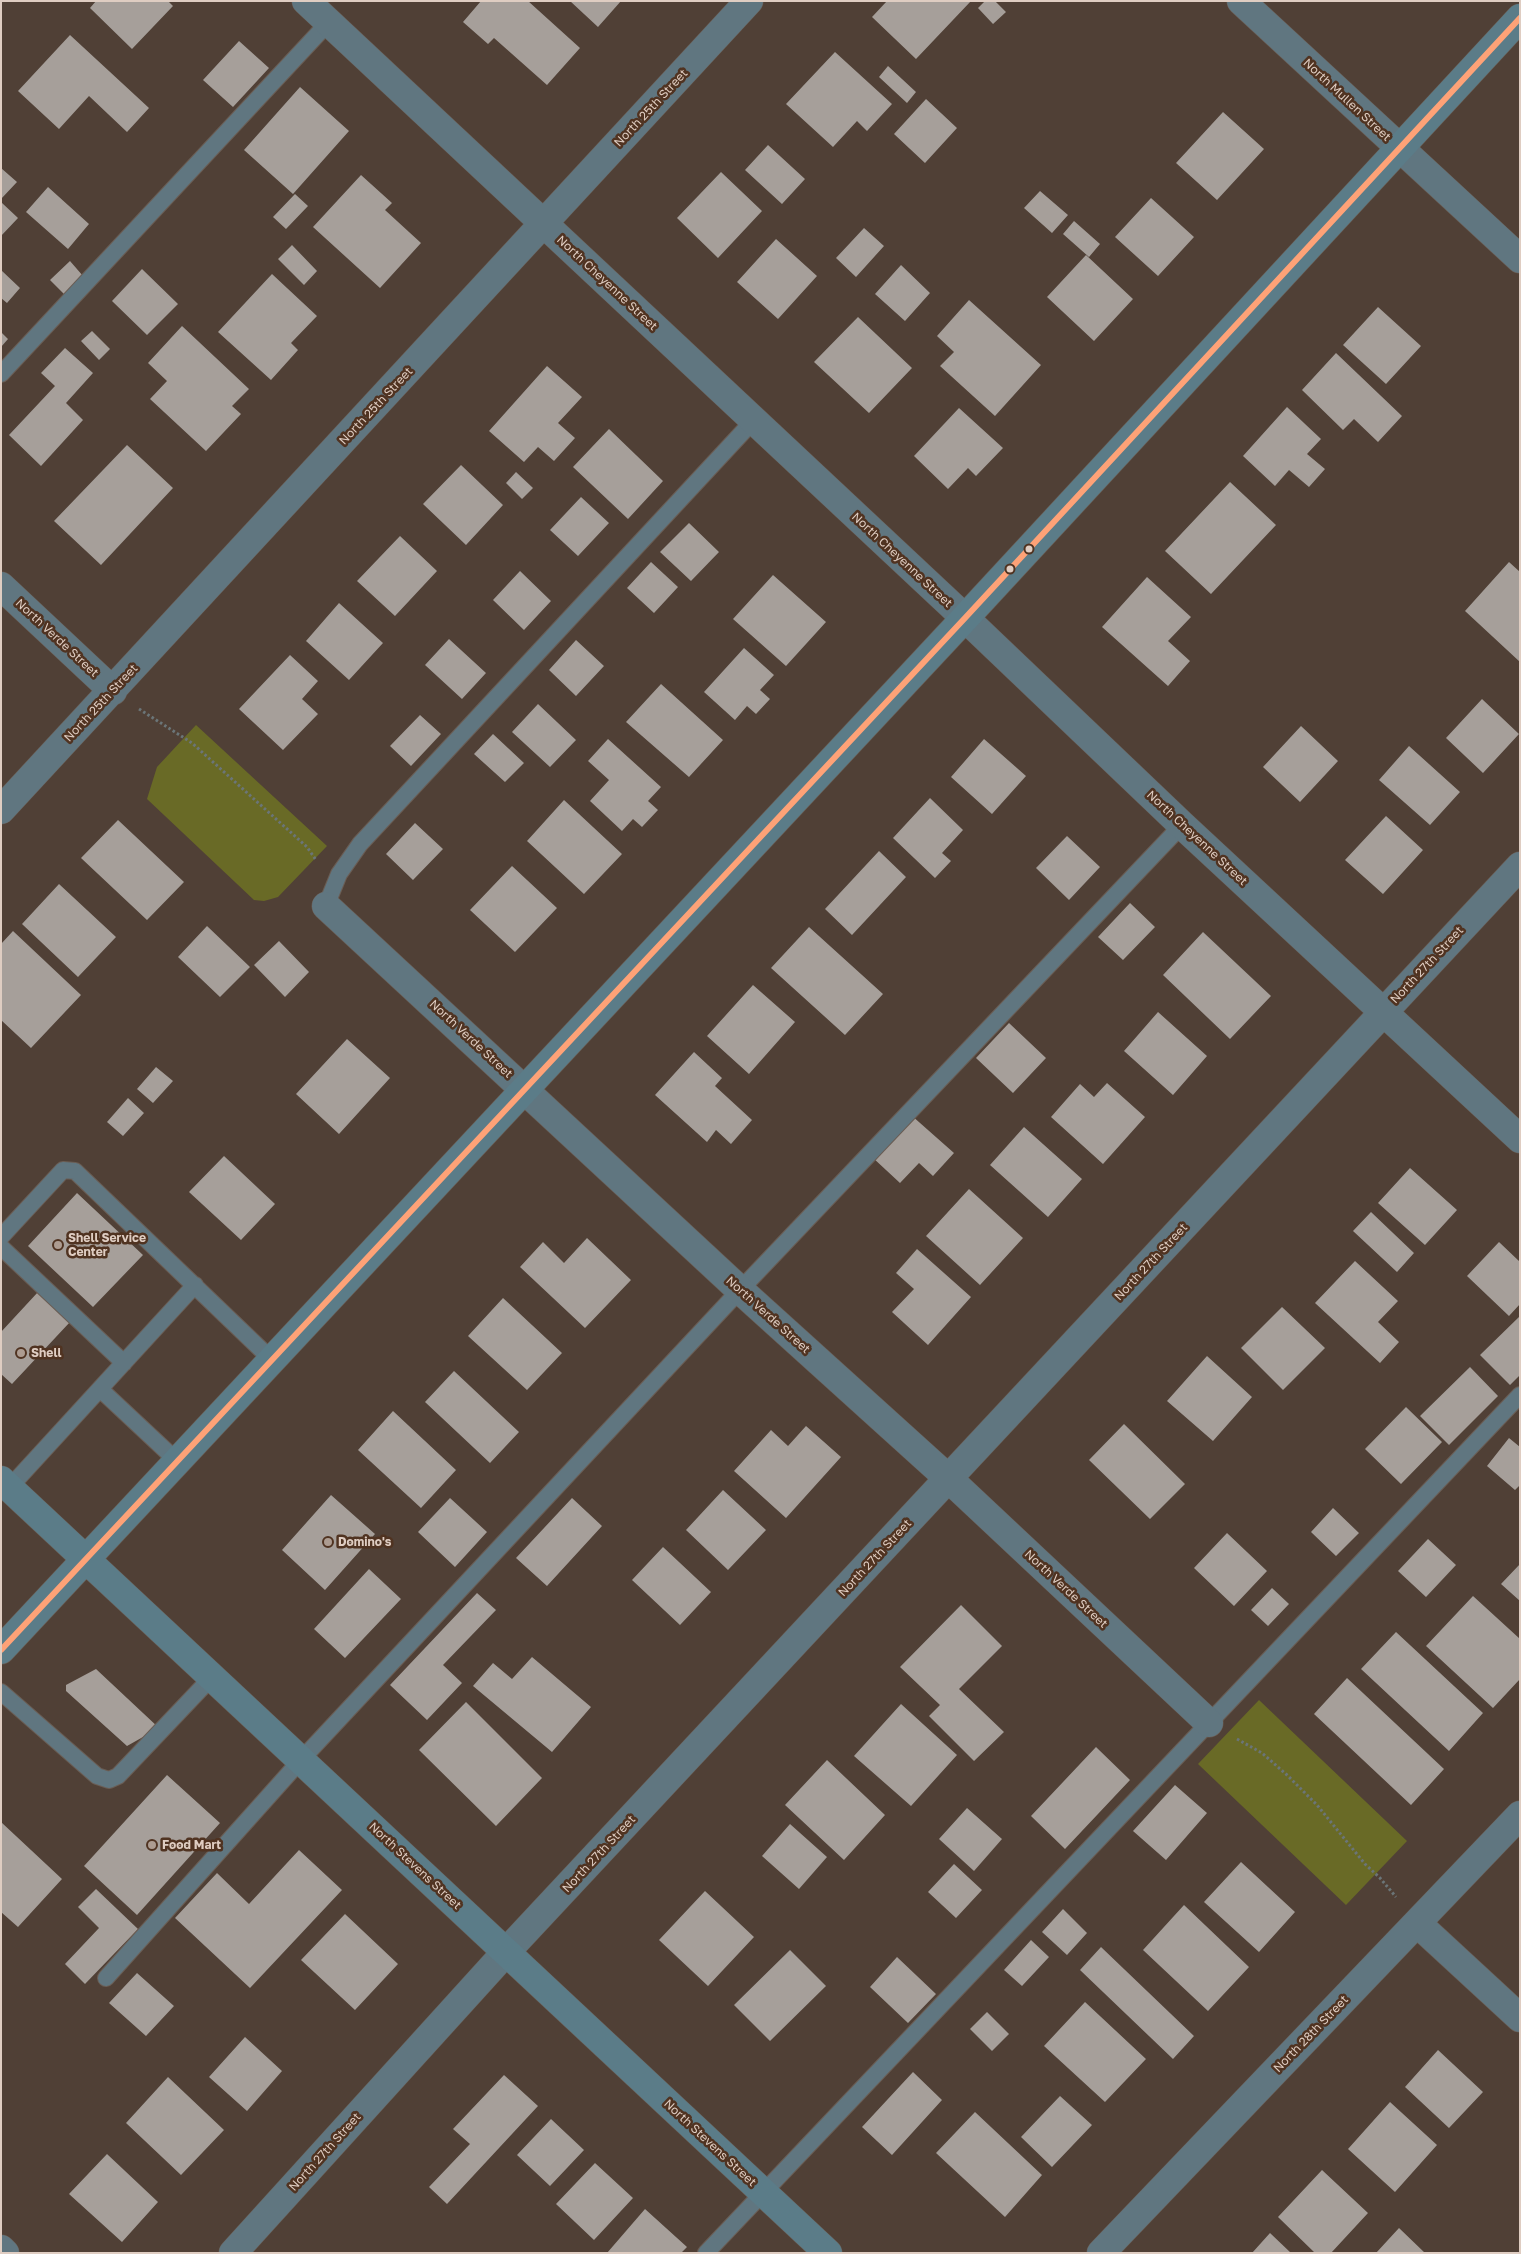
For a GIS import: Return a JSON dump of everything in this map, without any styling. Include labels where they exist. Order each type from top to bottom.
[{"type":"street","name":"North Cheyenne Street","points":[[306,1],[754,420],[1182,825],[1520,1139]]},
{"type":"street","name":"North 25th Street","points":[[1,810],[749,1]]},
{"type":"street","name":"North Mullen Street","points":[[1241,1],[1520,259]]},
{"type":"street","points":[[1,1650],[964,618],[1520,18]]},
{"type":"street","name":"North Verde Street","points":[[1,586],[113,691]]},
{"type":"street","name":"North 27th Street","points":[[233,2253],[506,1952],[1520,866]]},
{"type":"street","name":"North Verde Street","points":[[326,906],[740,1290],[949,1479],[1209,1723]]},
{"type":"street","name":"North Stevens Street","points":[[5,1484],[828,2253]]},
{"type":"street","name":"North 28th Street","points":[[1101,2253],[1520,1815]]},
{"type":"street","points":[[1417,1923],[1520,2018]]},
{"type":"street","points":[[1,2249],[5,2253]]},
{"type":"lane","points":[[1,374],[329,22]]},
{"type":"lane","points":[[326,906],[340,874],[360,844],[754,420]]},
{"type":"lane","points":[[106,1978],[301,1760],[740,1290],[1182,825]]},
{"type":"lane","points":[[1,1237],[63,1170],[70,1169],[75,1171],[272,1360]]},
{"type":"lane","points":[[1,1247],[124,1363]]},
{"type":"lane","points":[[5,1484],[100,1389],[195,1285]]},
{"type":"lane","points":[[100,1389],[177,1461]]},
{"type":"lane","points":[[706,2253],[1520,1395]]},
{"type":"lane","points":[[1,1692],[97,1776],[109,1780],[118,1776],[212,1677]]},
{"type":"path","points":[[113,691],[192,743],[307,848],[320,865],[326,906]]},
{"type":"path","points":[[1209,1723],[1262,1753],[1287,1775],[1318,1805],[1365,1864],[1380,1878],[1417,1923]]},
{"type":"shaded area","points":[[196,725],[327,846],[278,897],[264,901],[254,900],[147,799],[157,767]]},
{"type":"shaded area","points":[[1259,1700],[1407,1841],[1346,1905],[1198,1764]]},
{"type":"building","points":[[96,1],[168,1],[173,6],[132,49],[90,8]]},
{"type":"building","points":[[481,1],[528,1],[580,48],[547,85],[494,38],[488,44],[463,22]]},
{"type":"building","points":[[570,1],[621,1],[598,27]]},
{"type":"building","points":[[887,1],[971,1],[916,59],[872,17]]},
{"type":"building","points":[[985,1],[995,1],[1006,12],[993,24],[978,8]]},
{"type":"building","points":[[70,35],[149,108],[127,132],[89,96],[59,129],[18,91]]},
{"type":"building","points":[[239,41],[269,68],[233,107],[203,80]]},
{"type":"building","points":[[835,52],[892,104],[867,131],[857,121],[833,147],[786,104]]},
{"type":"building","points":[[888,66],[916,92],[907,103],[879,77]]},
{"type":"building","points":[[300,87],[349,131],[293,194],[244,150]]},
{"type":"building","points":[[926,99],[957,128],[925,163],[894,134]]},
{"type":"building","points":[[1223,112],[1264,149],[1217,200],[1176,163]]},
{"type":"building","points":[[768,145],[805,179],[782,204],[745,170]]},
{"type":"building","points":[[1,168],[17,182],[1,199]]},
{"type":"building","points":[[721,172],[762,211],[718,258],[677,218]]},
{"type":"building","points":[[361,175],[392,203],[385,210],[421,243],[380,288],[313,227]]},
{"type":"building","points":[[48,187],[89,224],[68,249],[26,212]]},
{"type":"building","points":[[1040,191],[1068,215],[1052,233],[1024,208]]},
{"type":"building","points":[[295,194],[308,206],[286,229],[273,217]]},
{"type":"building","points":[[1151,198],[1194,237],[1158,276],[1115,237]]},
{"type":"building","points":[[1,202],[18,218],[1,236]]},
{"type":"building","points":[[1074,221],[1100,244],[1089,257],[1063,234]]},
{"type":"building","points":[[864,228],[884,246],[856,277],[836,258]]},
{"type":"building","points":[[776,239],[817,276],[778,319],[737,282]]},
{"type":"building","points":[[292,245],[317,271],[304,285],[278,259]]},
{"type":"building","points":[[1086,255],[1133,299],[1094,341],[1047,297]]},
{"type":"building","points":[[70,261],[83,276],[64,294],[50,280]]},
{"type":"building","points":[[901,265],[930,293],[905,321],[875,294]]},
{"type":"building","points":[[142,269],[178,304],[147,335],[112,301]]},
{"type":"building","points":[[1,270],[20,288],[7,303],[1,298]]},
{"type":"building","points":[[272,274],[317,316],[291,343],[298,350],[271,380],[218,332]]},
{"type":"building","points":[[969,300],[1041,365],[995,416],[940,366],[954,352],[937,336]]},
{"type":"building","points":[[1378,307],[1421,346],[1386,384],[1343,345]]},
{"type":"building","points":[[858,317],[912,368],[869,413],[814,362]]},
{"type":"building","points":[[182,326],[249,389],[232,406],[241,414],[206,451],[150,399],[167,381],[148,363]]},
{"type":"building","points":[[92,331],[110,349],[99,360],[81,341]]},
{"type":"building","points":[[1,332],[8,339],[1,347]]},
{"type":"building","points":[[65,348],[93,373],[66,403],[83,420],[41,466],[9,435],[55,386],[41,373]]},
{"type":"building","points":[[1336,353],[1402,416],[1378,442],[1354,419],[1343,430],[1302,390]]},
{"type":"building","points":[[547,366],[582,397],[558,423],[575,438],[554,461],[538,447],[524,462],[489,431]]},
{"type":"building","points":[[1287,407],[1321,439],[1307,454],[1325,469],[1309,487],[1289,470],[1275,486],[1243,456]]},
{"type":"building","points":[[959,408],[1003,448],[976,476],[968,468],[948,489],[914,456]]},
{"type":"building","points":[[609,429],[663,481],[628,519],[573,467]]},
{"type":"building","points":[[127,445],[173,488],[101,565],[54,521]]},
{"type":"building","points":[[461,465],[503,505],[466,545],[423,504]]},
{"type":"building","points":[[516,472],[533,488],[522,499],[506,483]]},
{"type":"building","points":[[1230,482],[1276,525],[1211,594],[1165,551]]},
{"type":"building","points":[[581,497],[609,523],[578,556],[550,530]]},
{"type":"building","points":[[689,523],[719,552],[691,581],[660,552]]},
{"type":"building","points":[[400,536],[437,571],[395,616],[357,581]]},
{"type":"building","points":[[651,562],[678,587],[654,613],[627,588]]},
{"type":"building","points":[[1509,562],[1520,572],[1520,662],[1465,611]]},
{"type":"building","points":[[520,571],[551,601],[524,630],[493,600]]},
{"type":"building","points":[[773,575],[826,622],[786,666],[733,619]]},
{"type":"building","points":[[1147,577],[1191,617],[1168,641],[1190,661],[1168,686],[1102,627]]},
{"type":"building","points":[[339,603],[383,643],[349,680],[306,641]]},
{"type":"building","points":[[449,639],[486,673],[462,699],[425,665]]},
{"type":"building","points":[[576,640],[604,666],[576,696],[549,670]]},
{"type":"building","points":[[744,648],[774,675],[760,690],[770,699],[756,714],[747,706],[735,720],[704,692]]},
{"type":"building","points":[[290,655],[318,681],[302,699],[318,714],[283,750],[239,709]]},
{"type":"building","points":[[661,684],[723,740],[689,777],[626,722]]},
{"type":"building","points":[[1482,699],[1519,734],[1483,773],[1446,738]]},
{"type":"building","points":[[538,704],[576,740],[550,767],[512,732]]},
{"type":"building","points":[[420,715],[441,734],[411,766],[390,746]]},
{"type":"building","points":[[1301,726],[1338,761],[1300,802],[1263,767]]},
{"type":"building","points":[[493,734],[524,763],[505,782],[474,754]]},
{"type":"building","points":[[608,739],[661,787],[648,801],[658,810],[642,827],[633,819],[622,831],[590,801],[609,780],[588,761]]},
{"type":"building","points":[[984,739],[1026,776],[992,814],[951,777]]},
{"type":"building","points":[[1409,746],[1460,792],[1430,825],[1379,780]]},
{"type":"building","points":[[930,798],[963,830],[942,853],[951,861],[935,878],[893,838]]},
{"type":"building","points":[[564,800],[622,854],[584,894],[527,841]]},
{"type":"building","points":[[1386,816],[1423,850],[1383,894],[1345,860]]},
{"type":"building","points":[[118,820],[184,882],[147,920],[81,858]]},
{"type":"building","points":[[415,823],[443,849],[413,880],[386,854]]},
{"type":"building","points":[[1067,836],[1100,867],[1069,900],[1036,868]]},
{"type":"building","points":[[879,851],[906,877],[852,935],[825,909]]},
{"type":"building","points":[[512,866],[557,908],[515,952],[470,910]]},
{"type":"building","points":[[59,884],[116,937],[78,977],[22,924]]},
{"type":"building","points":[[1130,903],[1155,927],[1123,960],[1098,937]]},
{"type":"building","points":[[207,926],[250,967],[220,997],[178,957]]},
{"type":"building","points":[[809,927],[883,994],[845,1035],[771,968]]},
{"type":"building","points":[[13,931],[81,995],[31,1048],[1,1020],[1,944]]},
{"type":"building","points":[[1203,932],[1271,996],[1230,1039],[1163,975]]},
{"type":"building","points":[[279,941],[309,972],[285,997],[254,965]]},
{"type":"building","points":[[753,985],[795,1022],[749,1074],[707,1036]]},
{"type":"building","points":[[1158,1012],[1207,1056],[1173,1095],[1124,1051]]},
{"type":"building","points":[[1009,1023],[1046,1058],[1013,1093],[976,1058]]},
{"type":"building","points":[[347,1039],[390,1078],[339,1134],[296,1094]]},
{"type":"building","points":[[694,1052],[722,1078],[715,1086],[752,1120],[731,1144],[716,1130],[707,1142],[655,1095]]},
{"type":"building","points":[[156,1067],[173,1081],[153,1103],[137,1089]]},
{"type":"building","points":[[1107,1083],[1145,1117],[1103,1164],[1051,1117],[1080,1084],[1094,1097]]},
{"type":"building","points":[[128,1098],[144,1113],[123,1136],[107,1122]]},
{"type":"building","points":[[911,1115],[954,1153],[933,1176],[919,1163],[900,1183],[872,1157]]},
{"type":"building","points":[[1024,1127],[1082,1179],[1048,1217],[990,1165]]},
{"type":"building","points":[[224,1156],[275,1204],[241,1240],[189,1192]]},
{"type":"building","points":[[1410,1168],[1457,1210],[1425,1245],[1378,1203]]},
{"type":"building","points":[[969,1189],[1023,1238],[980,1285],[926,1236]]},
{"type":"building","points":[[77,1193],[143,1255],[93,1307],[28,1246]]},
{"type":"building","points":[[1371,1212],[1414,1253],[1397,1272],[1353,1231]]},
{"type":"building","points":[[587,1238],[631,1280],[585,1328],[520,1267],[543,1242],[564,1263]]},
{"type":"building","points":[[1499,1242],[1520,1262],[1520,1304],[1509,1316],[1467,1276]]},
{"type":"building","points":[[917,1249],[971,1297],[928,1345],[892,1312],[914,1289],[896,1273]]},
{"type":"building","points":[[1355,1261],[1398,1301],[1378,1322],[1399,1342],[1380,1363],[1315,1303]]},
{"type":"building","name":"Shell","points":[[38,1292],[70,1322],[12,1384],[1,1374],[1,1332]]},
{"type":"building","points":[[503,1298],[562,1353],[527,1390],[468,1336]]},
{"type":"building","points":[[1282,1307],[1325,1348],[1283,1390],[1241,1348]]},
{"type":"building","points":[[1520,1316],[1520,1375],[1510,1385],[1480,1355]]},
{"type":"building","points":[[1207,1356],[1252,1397],[1213,1441],[1167,1401]]},
{"type":"building","points":[[1470,1367],[1498,1396],[1449,1445],[1420,1416]]},
{"type":"building","points":[[454,1371],[519,1432],[490,1463],[425,1402]]},
{"type":"building","points":[[1406,1407],[1442,1442],[1401,1484],[1365,1449]]},
{"type":"building","points":[[393,1411],[456,1470],[421,1508],[358,1450]]},
{"type":"building","points":[[1124,1424],[1185,1484],[1150,1519],[1089,1460]]},
{"type":"building","points":[[806,1426],[841,1457],[786,1518],[734,1471],[771,1430],[788,1446]]},
{"type":"building","points":[[1509,1438],[1520,1447],[1520,1485],[1515,1490],[1487,1466]]},
{"type":"building","points":[[723,1490],[766,1530],[728,1570],[686,1530]]},
{"type":"building","name":"Domino's","points":[[331,1495],[375,1534],[325,1590],[282,1550]]},
{"type":"building","points":[[450,1498],[487,1532],[455,1567],[418,1532]]},
{"type":"building","points":[[572,1498],[602,1526],[547,1586],[516,1558]]},
{"type":"building","points":[[1333,1508],[1359,1533],[1336,1556],[1311,1532]]},
{"type":"building","points":[[1227,1533],[1267,1571],[1234,1606],[1194,1568]]},
{"type":"building","points":[[1428,1539],[1456,1565],[1426,1597],[1398,1571]]},
{"type":"building","points":[[663,1547],[711,1592],[680,1625],[632,1580]]},
{"type":"building","points":[[1520,1564],[1520,1601],[1501,1584]]},
{"type":"building","points":[[369,1569],[401,1599],[345,1658],[314,1629]]},
{"type":"building","points":[[1272,1588],[1289,1604],[1268,1626],[1251,1610]]},
{"type":"building","points":[[477,1593],[496,1610],[443,1665],[462,1683],[427,1720],[390,1685]]},
{"type":"building","points":[[1473,1596],[1520,1639],[1520,1679],[1493,1708],[1426,1646]]},
{"type":"building","points":[[961,1605],[1002,1646],[959,1689],[1004,1732],[974,1761],[929,1716],[940,1705],[900,1667]]},
{"type":"building","points":[[1396,1632],[1483,1713],[1449,1751],[1361,1669]]},
{"type":"building","points":[[532,1657],[591,1707],[552,1752],[473,1686],[493,1663],[512,1679]]},
{"type":"building","points":[[96,1669],[159,1728],[127,1746],[66,1691],[66,1685]]},
{"type":"building","points":[[1347,1678],[1444,1769],[1411,1805],[1314,1714]]},
{"type":"building","points":[[466,1702],[542,1778],[496,1826],[419,1750]]},
{"type":"building","points":[[901,1704],[957,1755],[911,1806],[854,1756]]},
{"type":"building","points":[[1096,1747],[1130,1780],[1065,1849],[1031,1816]]},
{"type":"building","points":[[827,1760],[885,1815],[844,1860],[785,1805]]},
{"type":"building","name":"Food Mart","points":[[167,1775],[220,1823],[137,1915],[84,1866]]},
{"type":"building","points":[[1175,1785],[1207,1813],[1166,1860],[1133,1831]]},
{"type":"building","points":[[967,1808],[1002,1839],[974,1871],[939,1839]]},
{"type":"building","points":[[1,1822],[62,1879],[18,1927],[1,1912]]},
{"type":"building","points":[[790,1824],[827,1857],[799,1889],[762,1856]]},
{"type":"building","points":[[299,1850],[342,1890],[250,1988],[175,1918],[217,1873],[249,1904]]},
{"type":"building","points":[[1241,1862],[1295,1912],[1259,1952],[1204,1902]]},
{"type":"building","points":[[954,1864],[982,1890],[956,1918],[928,1892]]},
{"type":"building","points":[[96,1889],[138,1929],[85,1984],[65,1964],[99,1928],[78,1907]]},
{"type":"building","points":[[705,1891],[754,1937],[708,1986],[659,1940]]},
{"type":"building","points":[[1184,1905],[1249,1967],[1208,2011],[1143,1950]]},
{"type":"building","points":[[1063,1909],[1087,1933],[1067,1955],[1042,1932]]},
{"type":"building","points":[[345,1914],[398,1964],[355,2010],[301,1960]]},
{"type":"building","points":[[1031,1940],[1049,1957],[1022,1986],[1004,1970]]},
{"type":"building","points":[[1101,1947],[1194,2036],[1173,2059],[1080,1970]]},
{"type":"building","points":[[790,1950],[826,1986],[770,2041],[734,2005]]},
{"type":"building","points":[[897,1957],[936,1994],[908,2023],[870,1987]]},
{"type":"building","points":[[137,1973],[174,2006],[146,2036],[109,2003]]},
{"type":"building","points":[[1085,2002],[1146,2059],[1105,2102],[1044,2046]]},
{"type":"building","points":[[987,2012],[1009,2034],[992,2051],[970,2029]]},
{"type":"building","points":[[245,2037],[282,2071],[247,2111],[209,2077]]},
{"type":"building","points":[[1438,2050],[1483,2092],[1449,2128],[1405,2087]]},
{"type":"building","points":[[913,2072],[942,2100],[892,2155],[862,2127]]},
{"type":"building","points":[[504,2075],[538,2106],[447,2204],[429,2187],[470,2144],[453,2129]]},
{"type":"building","points":[[168,2077],[224,2130],[181,2175],[126,2123]]},
{"type":"building","points":[[1060,2096],[1092,2125],[1052,2167],[1021,2137]]},
{"type":"building","points":[[1390,2102],[1437,2145],[1395,2192],[1348,2149]]},
{"type":"building","points":[[975,2112],[1042,2175],[1005,2217],[936,2153]]},
{"type":"building","points":[[551,2119],[584,2150],[550,2186],[517,2155]]},
{"type":"building","points":[[107,2154],[158,2202],[122,2242],[69,2194]]},
{"type":"building","points":[[595,2163],[633,2198],[594,2240],[556,2204]]},
{"type":"building","points":[[1322,2170],[1368,2213],[1331,2253],[1315,2253],[1278,2217]]},
{"type":"building","points":[[645,2209],[687,2247],[681,2253],[607,2253]]},
{"type":"building","points":[[1399,2228],[1425,2253],[1376,2253]]},
{"type":"building","points":[[1270,2233],[1291,2253],[1252,2253]]},
{"type":"transit line","points":[[1,1650],[965,618],[1520,18]]},
{"type":"place","name":"Shell Service Center","points":[[58,1245]]},
{"type":"place","name":"Shell","points":[[21,1353]]},
{"type":"place","name":"Domino's","points":[[328,1542]]},
{"type":"place","name":"Food Mart","points":[[152,1845]]}]
